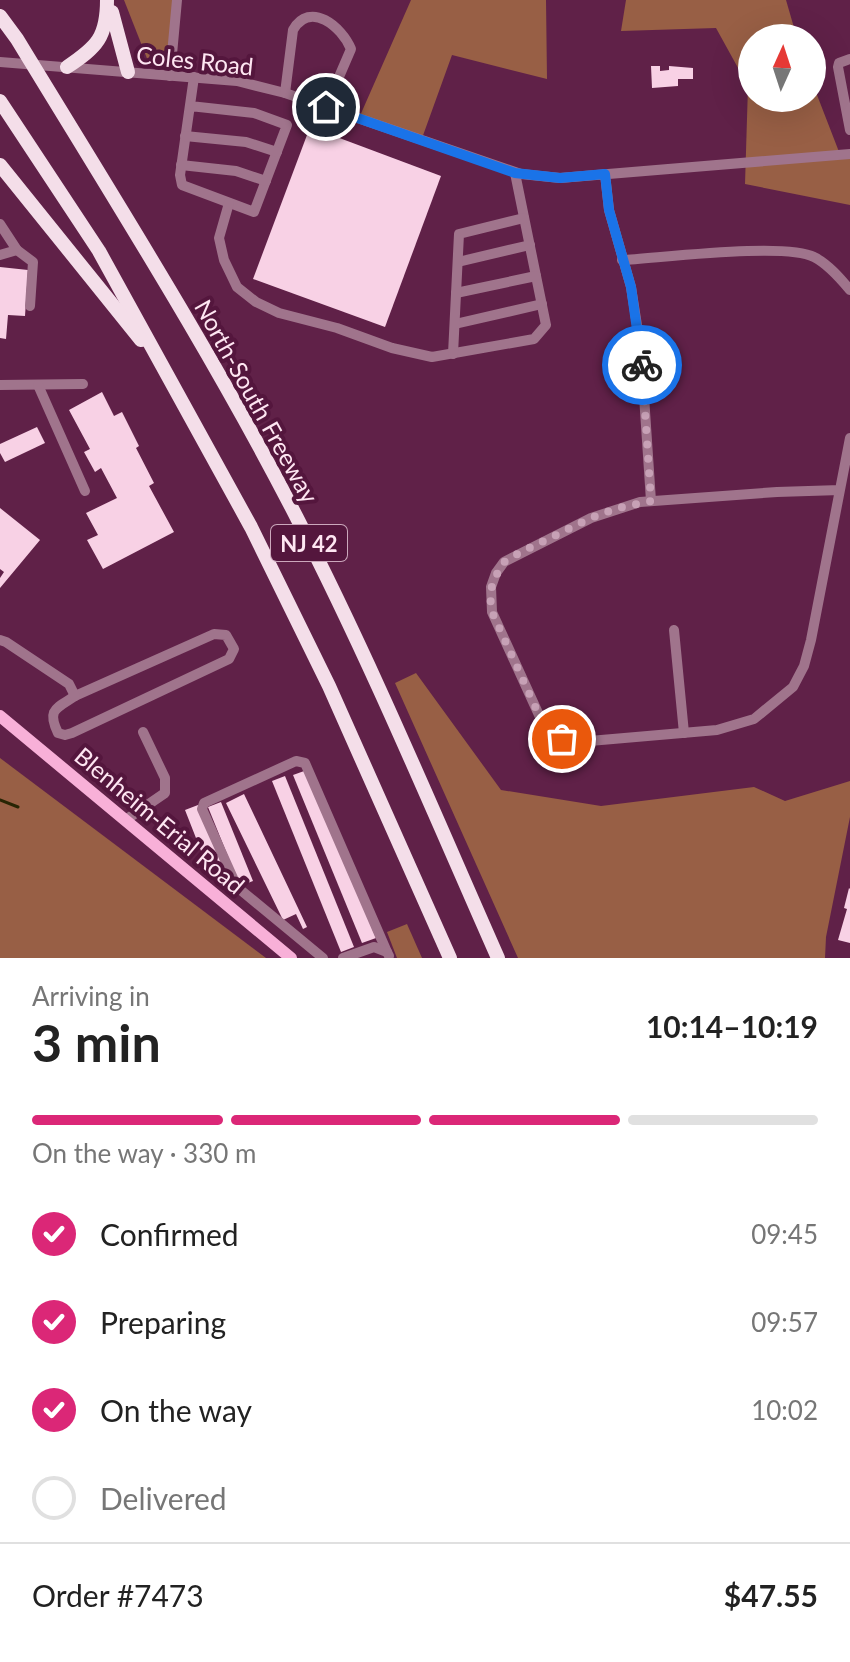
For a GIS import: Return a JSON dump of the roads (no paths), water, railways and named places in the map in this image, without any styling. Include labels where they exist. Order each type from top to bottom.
[{"type":"highway","points":[[67,67],[89,53],[99,40],[107,24],[108,0]]},
{"type":"highway","points":[[108,0],[128,72]]},
{"type":"highway","name":"North-South Freeway","points":[[1,16],[143,243],[298,519],[392,718],[497,956]]},
{"type":"highway","name":"NJ 42","points":[[0,101],[99,251],[251,527],[329,686],[450,958]]},
{"type":"highway","points":[[0,165],[53,227],[171,378]]},
{"type":"main road","name":"Blenheim-Erial Road","points":[[0,716],[291,958]]},
{"type":"street","points":[[170,76],[177,0]]},
{"type":"street","points":[[285,93],[293,30],[297,21],[307,16],[320,16],[329,20],[351,49],[326,107]]},
{"type":"street","points":[[844,61],[845,114],[850,130]]},
{"type":"street","name":"Coles Road","points":[[0,62],[237,81],[285,93],[515,173],[560,178],[850,154]]},
{"type":"street","points":[[190,106],[254,113],[287,125],[254,212],[182,185],[181,165],[194,77]]},
{"type":"street","points":[[185,136],[246,142],[277,152]]},
{"type":"street","points":[[181,165],[236,171],[266,181]]},
{"type":"street","points":[[229,203],[219,238],[224,260],[237,287],[256,302],[279,313],[337,328],[392,348],[432,357],[534,339],[546,325],[515,173]]},
{"type":"street","points":[[605,174],[609,210],[631,287],[641,351],[651,501]]},
{"type":"street","points":[[453,354],[459,234],[524,218]]},
{"type":"street","points":[[0,224],[17,250],[33,262],[30,306]]},
{"type":"street","points":[[458,262],[530,245]]},
{"type":"street","points":[[0,255],[17,250]]},
{"type":"street","points":[[622,260],[773,250],[799,252],[814,257],[838,275],[850,290]]},
{"type":"street","points":[[456,293],[536,276]]},
{"type":"street","points":[[455,324],[542,304]]},
{"type":"street","points":[[0,385],[83,384]]},
{"type":"street","points":[[38,385],[85,491]]},
{"type":"street","points":[[840,490],[651,501],[618,508],[591,518],[504,562],[491,587],[492,612],[544,726],[562,739],[578,742],[717,730],[754,719],[793,687],[804,666],[811,640],[840,490],[850,438]]},
{"type":"street","points":[[674,630],[684,733]]},
{"type":"street","points":[[214,634],[226,635],[234,649],[229,659],[72,733],[58,733],[52,720],[53,714],[75,696],[214,634]]},
{"type":"street","points":[[0,640],[69,684],[75,696]]},
{"type":"street","points":[[127,819],[165,793],[165,778],[143,732]]},
{"type":"street","points":[[323,958],[241,891],[202,809],[204,803],[296,761],[305,763],[389,955]]},
{"type":"street","points":[[343,958],[374,947],[389,955]]},
{"type":"waterway","points":[[0,800],[18,807]]}]
